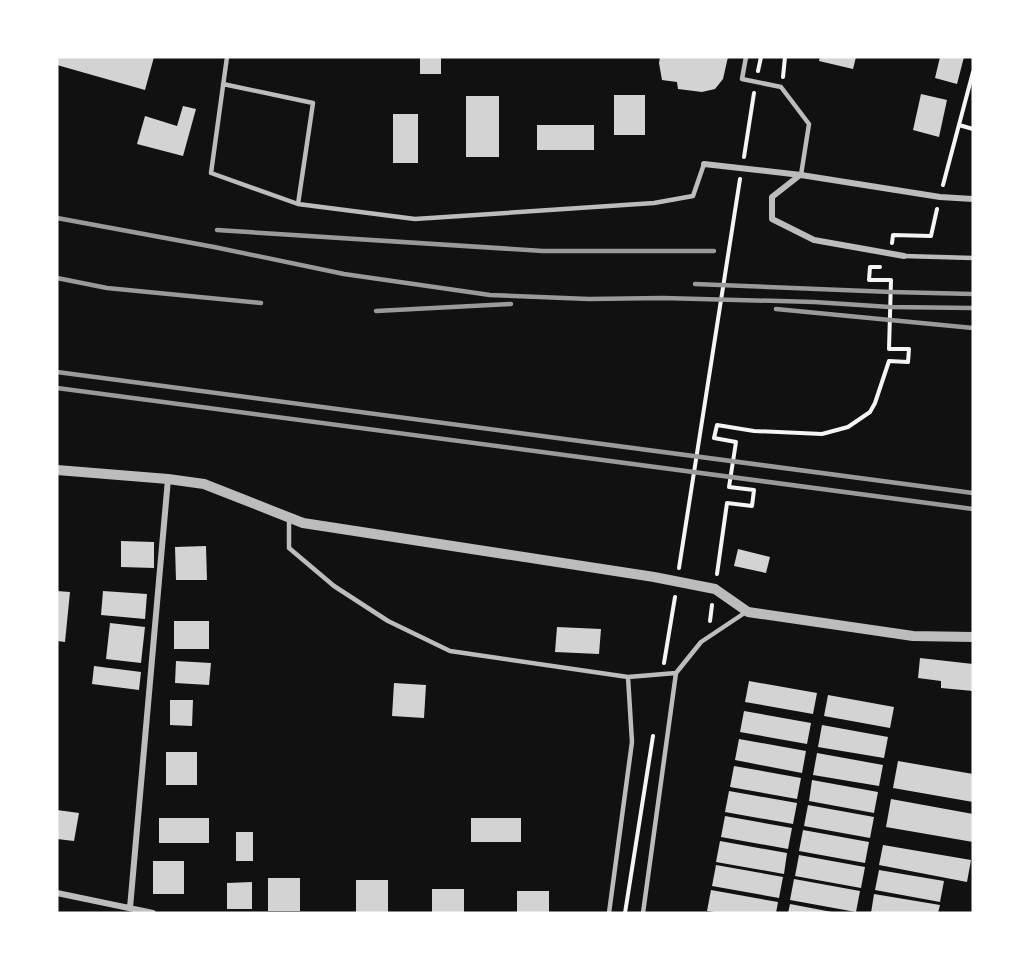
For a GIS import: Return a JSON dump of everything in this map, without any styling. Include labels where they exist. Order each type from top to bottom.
[{"type":"street","points":[[704,164],[801,175],[940,197],[973,199]]},
{"type":"street","points":[[801,175],[772,197],[772,219],[813,240],[904,256]]},
{"type":"street","points":[[57,470],[204,484],[303,523],[654,577],[715,589],[748,612],[913,636],[973,637]]},
{"type":"street","points":[[130,908],[168,479]]},
{"type":"street","points":[[57,893],[153,913]]},
{"type":"lane","points":[[226,57],[211,172],[298,204],[415,219],[654,203],[693,195],[704,164]]},
{"type":"lane","points":[[746,57],[742,79],[781,87],[809,124],[801,175]]},
{"type":"lane","points":[[223,84],[313,103],[298,204]]},
{"type":"lane","points":[[904,256],[973,258]]},
{"type":"lane","points":[[289,519],[289,548],[334,586],[388,621],[450,651],[628,677],[676,673]]},
{"type":"lane","points":[[643,913],[676,673],[701,642],[727,623],[748,612]]},
{"type":"lane","points":[[609,913],[632,742],[628,677]]},
{"type":"path","points":[[781,87],[785,57]]},
{"type":"path","points":[[701,642],[709,625],[727,502],[752,506],[754,489],[729,487],[736,442],[714,438],[717,425],[754,430],[822,434],[848,427],[870,412],[876,403],[889,361],[908,362],[909,349],[890,349],[891,280],[869,280],[870,267],[891,267],[893,235],[931,236],[973,72]]},
{"type":"path","points":[[743,164],[750,116]]},
{"type":"path","points":[[959,124],[973,129]]},
{"type":"path","points":[[678,576],[741,175]]},
{"type":"path","points":[[663,670],[676,587]]},
{"type":"path","points":[[625,913],[654,729]]},
{"type":"building","points":[[57,57],[154,57],[145,90],[57,65]]},
{"type":"building","points":[[420,57],[441,57],[441,74],[420,74]]},
{"type":"building","points":[[660,57],[728,57],[723,79],[715,89],[702,92],[678,89],[677,82],[662,80]]},
{"type":"building","points":[[820,57],[856,57],[853,69],[819,61]]},
{"type":"building","points":[[940,57],[964,57],[957,84],[935,78]]},
{"type":"building","points":[[921,94],[947,100],[939,137],[913,130]]},
{"type":"building","points":[[614,95],[645,95],[645,135],[614,135]]},
{"type":"building","points":[[466,96],[499,96],[499,157],[466,157]]},
{"type":"building","points":[[183,106],[196,109],[183,156],[137,144],[145,116],[177,126]]},
{"type":"building","points":[[393,114],[418,114],[418,163],[393,163]]},
{"type":"building","points":[[537,125],[594,125],[594,150],[537,150]]},
{"type":"building","points":[[121,541],[154,542],[154,568],[121,567]]},
{"type":"building","points":[[206,546],[207,580],[176,580],[175,547]]},
{"type":"building","points":[[738,549],[770,557],[766,573],[734,566]]},
{"type":"building","points":[[57,591],[70,592],[65,642],[57,641]]},
{"type":"building","points":[[103,591],[147,594],[145,619],[101,615]]},
{"type":"building","points":[[174,621],[209,621],[209,649],[174,649]]},
{"type":"building","points":[[110,623],[145,627],[141,663],[106,659]]},
{"type":"building","points":[[557,627],[601,629],[599,654],[555,652]]},
{"type":"building","points":[[920,658],[973,664],[973,691],[941,688],[941,681],[918,678]]},
{"type":"building","points":[[176,661],[211,663],[209,685],[175,683]]},
{"type":"building","points":[[94,666],[141,672],[139,690],[92,684]]},
{"type":"building","points":[[749,681],[817,693],[813,714],[745,702]]},
{"type":"building","points":[[394,683],[426,685],[424,718],[392,716]]},
{"type":"building","points":[[828,695],[894,707],[890,728],[824,716]]},
{"type":"building","points":[[170,700],[193,700],[192,726],[170,725]]},
{"type":"building","points":[[744,711],[811,723],[807,744],[740,732]]},
{"type":"building","points":[[822,725],[888,737],[884,758],[818,747]]},
{"type":"building","points":[[739,739],[806,751],[802,773],[735,760]]},
{"type":"building","points":[[166,752],[197,752],[197,785],[166,785]]},
{"type":"building","points":[[817,753],[883,765],[879,786],[813,775]]},
{"type":"building","points":[[898,761],[973,774],[973,802],[893,788]]},
{"type":"building","points":[[734,766],[801,778],[797,799],[730,787]]},
{"type":"building","points":[[812,780],[878,792],[874,813],[809,801]]},
{"type":"building","points":[[729,791],[797,803],[793,824],[725,812]]},
{"type":"building","points":[[891,799],[973,814],[973,842],[886,827]]},
{"type":"building","points":[[808,805],[874,817],[870,838],[804,826]]},
{"type":"building","points":[[57,810],[79,813],[74,841],[57,839]]},
{"type":"building","points":[[725,816],[792,828],[788,849],[721,837]]},
{"type":"building","points":[[159,818],[209,818],[209,843],[159,843]]},
{"type":"building","points":[[471,818],[521,818],[521,842],[471,842]]},
{"type":"building","points":[[803,830],[869,842],[865,863],[799,851]]},
{"type":"building","points":[[236,832],[253,832],[253,861],[236,861]]},
{"type":"building","points":[[720,841],[787,853],[784,874],[716,862]]},
{"type":"building","points":[[883,845],[971,860],[967,882],[879,865]]},
{"type":"building","points":[[799,855],[865,867],[861,888],[795,876]]},
{"type":"building","points":[[153,861],[184,861],[184,894],[153,894]]},
{"type":"building","points":[[716,865],[783,877],[779,898],[712,886]]},
{"type":"building","points":[[879,870],[944,881],[940,902],[875,890]]},
{"type":"building","points":[[268,878],[300,878],[300,911],[268,911]]},
{"type":"building","points":[[794,879],[860,891],[856,912],[790,900]]},
{"type":"building","points":[[356,880],[388,880],[388,913],[356,913]]},
{"type":"building","points":[[252,882],[252,909],[227,909],[227,883]]},
{"type":"building","points":[[432,889],[464,889],[464,913],[432,913]]},
{"type":"building","points":[[711,890],[778,902],[776,913],[707,911]]},
{"type":"building","points":[[517,891],[549,891],[549,913],[517,913]]},
{"type":"building","points":[[874,894],[940,905],[938,913],[871,913]]},
{"type":"building","points":[[790,904],[832,912],[832,913],[788,913]]},
{"type":"railway","points":[[57,218],[344,274],[490,295],[973,308]]},
{"type":"railway","points":[[217,230],[543,251],[714,251]]},
{"type":"railway","points":[[57,278],[107,288],[261,303]]},
{"type":"railway","points":[[695,284],[973,294]]},
{"type":"railway","points":[[376,311],[511,304]]},
{"type":"railway","points":[[776,309],[973,328]]},
{"type":"railway","points":[[57,372],[973,493]]},
{"type":"railway","points":[[57,388],[973,509]]}]
